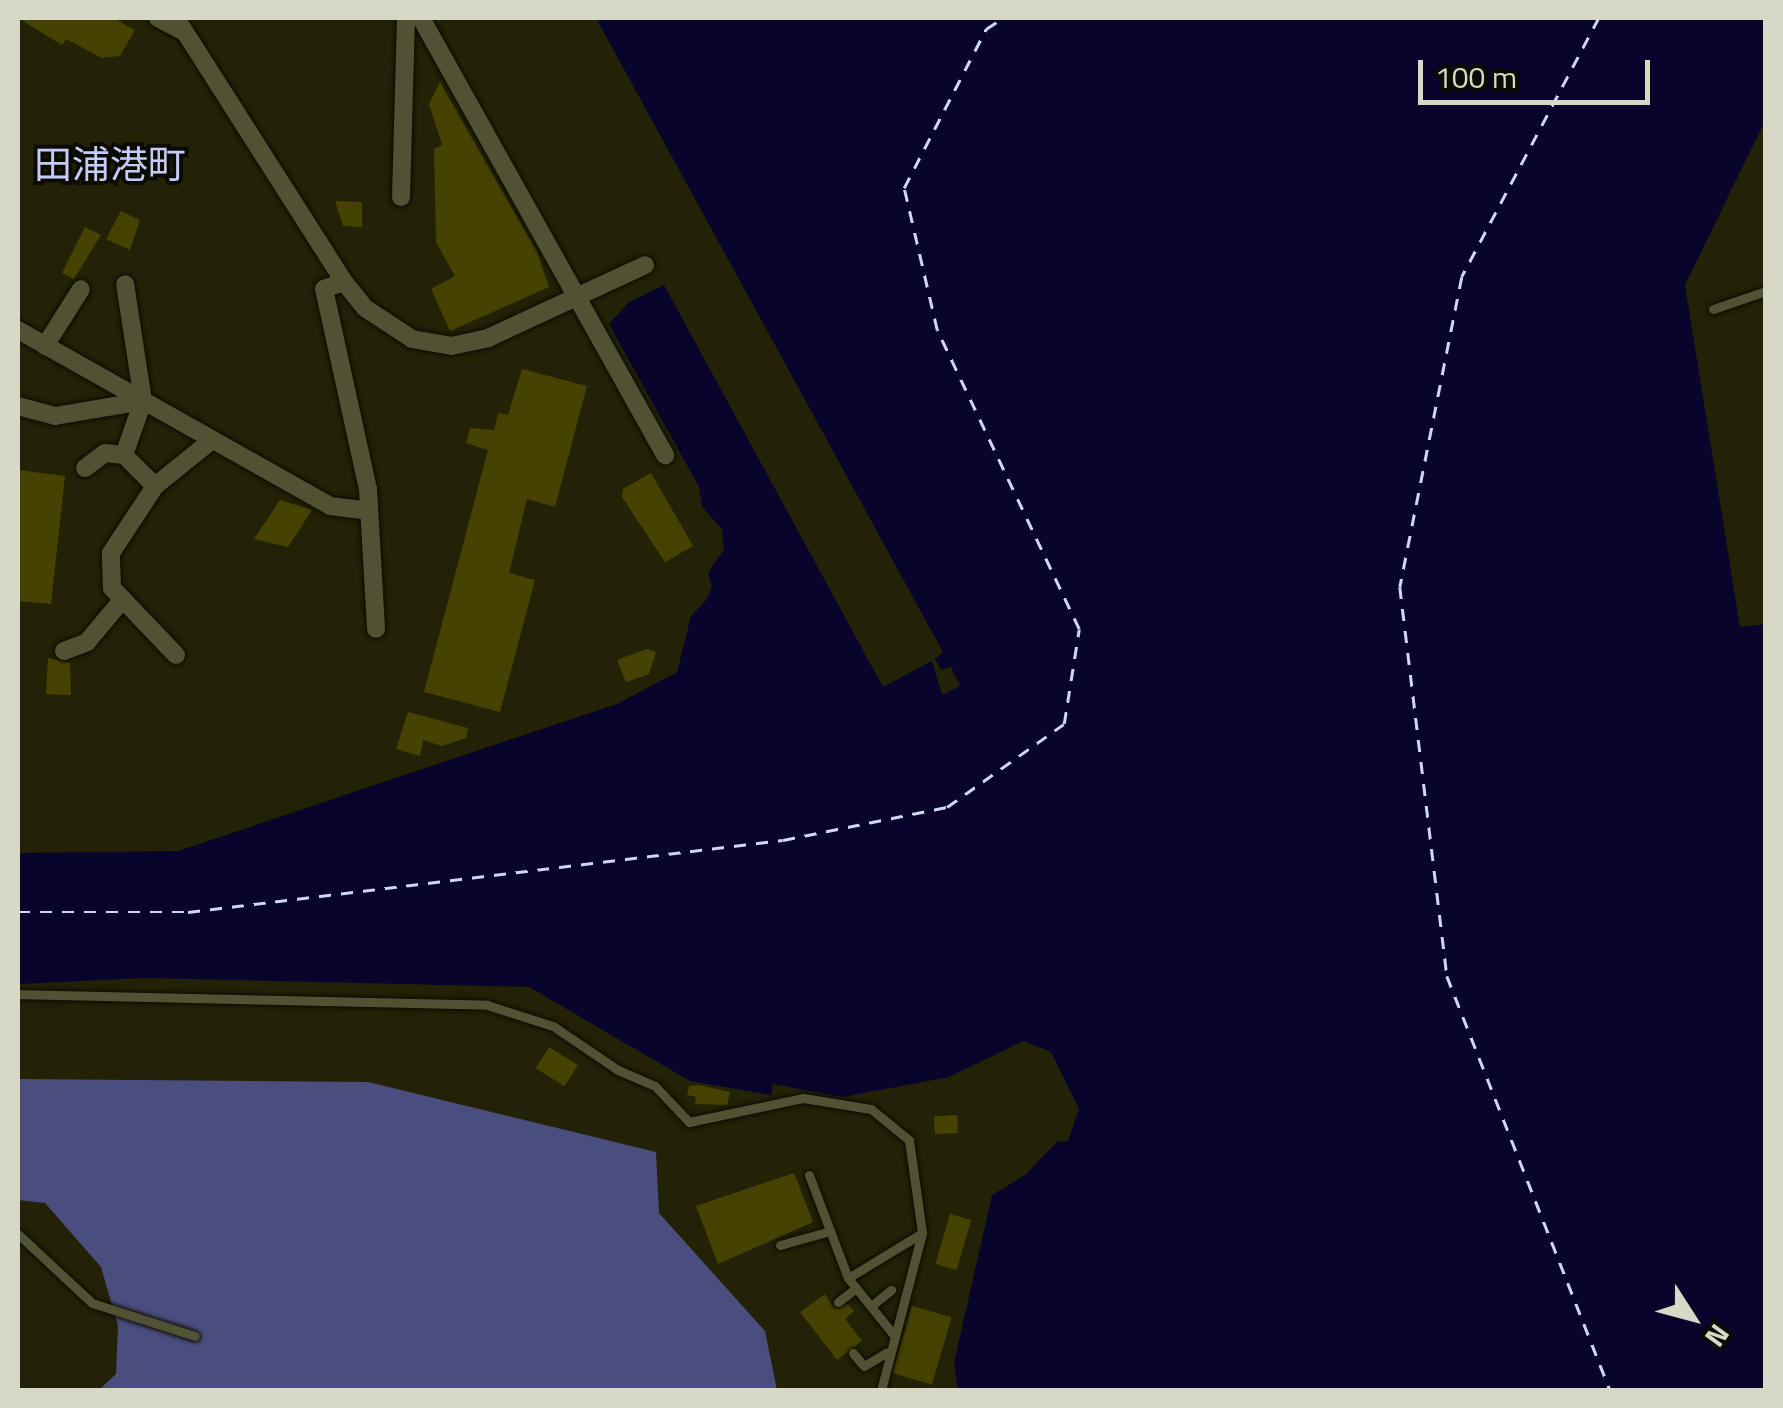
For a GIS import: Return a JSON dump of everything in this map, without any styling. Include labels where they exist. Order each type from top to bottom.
[{"type":"street","points":[[158,18],[180,25],[344,282],[386,324],[412,338],[451,346],[488,338],[646,265]]},
{"type":"street","points":[[401,197],[406,18]]},
{"type":"street","points":[[421,18],[579,294],[665,455]]},
{"type":"street","points":[[344,282],[324,289],[369,511],[376,629]]},
{"type":"street","points":[[124,456],[143,401],[125,284]]},
{"type":"street","points":[[45,346],[81,288]]},
{"type":"street","points":[[18,330],[330,506],[369,511]]},
{"type":"street","points":[[18,410],[55,416],[143,401]]},
{"type":"street","points":[[176,654],[112,588],[111,553],[156,486],[212,440]]},
{"type":"street","points":[[85,468],[105,454],[124,456],[156,486]]},
{"type":"street","points":[[64,651],[87,642],[122,598]]},
{"type":"lane","points":[[1713,310],[1766,291]]},
{"type":"lane","points":[[18,994],[426,1001],[525,1013],[655,1086],[689,1122],[804,1098],[871,1109],[909,1140],[922,1232],[886,1353],[881,1390]]},
{"type":"lane","points":[[809,1175],[848,1278],[892,1334]]},
{"type":"lane","points":[[780,1245],[830,1230]]},
{"type":"lane","points":[[848,1278],[922,1232]]},
{"type":"lane","points":[[18,1234],[92,1304],[195,1336]]},
{"type":"lane","points":[[838,1302],[856,1288]]},
{"type":"lane","points":[[870,1306],[892,1290]]},
{"type":"lane","points":[[853,1353],[864,1366],[886,1353]]},
{"type":"shaded area","points":[[596,18],[1765,18],[1765,121],[1685,285],[1740,627],[1765,624],[1765,1390],[958,1390],[954,1363],[992,1195],[1025,1175],[1057,1142],[1068,1141],[1079,1109],[1051,1052],[1023,1041],[949,1077],[843,1097],[773,1084],[771,1095],[690,1081],[529,987],[145,978],[18,984],[18,853],[178,851],[617,704],[677,672],[691,616],[706,600],[712,587],[708,573],[724,549],[722,529],[702,507],[699,487],[609,324],[629,302],[664,285],[883,687],[932,661],[942,695],[960,686],[951,667],[941,670],[935,659],[943,652]]},
{"type":"shaded area","points":[[18,1079],[368,1082],[656,1152],[659,1213],[765,1331],[777,1390],[99,1390],[116,1374],[118,1326],[101,1267],[45,1203],[18,1200]]},
{"type":"building","points":[[18,18],[113,18],[135,30],[120,56],[102,58],[66,39],[62,45]]},
{"type":"building","points":[[440,82],[537,252],[549,287],[450,331],[431,289],[455,276],[436,242],[434,149],[442,145],[429,104]]},
{"type":"building","points":[[335,201],[362,202],[362,227],[343,226]]},
{"type":"building","points":[[121,211],[140,220],[130,250],[106,239]]},
{"type":"building","points":[[85,227],[101,235],[74,279],[62,273]]},
{"type":"building","points":[[522,369],[587,386],[555,507],[527,499],[509,573],[535,580],[500,712],[424,692],[488,450],[466,443],[470,428],[494,430],[498,413],[508,415]]},
{"type":"building","points":[[18,470],[65,476],[51,604],[18,601]]},
{"type":"building","points":[[651,473],[693,546],[665,562],[622,497],[623,489]]},
{"type":"building","points":[[280,500],[312,510],[288,547],[254,539]]},
{"type":"building","points":[[646,649],[656,652],[649,674],[626,682],[617,660]]},
{"type":"building","points":[[48,658],[70,663],[71,695],[46,694]]},
{"type":"building","points":[[408,712],[468,728],[466,738],[442,746],[423,740],[420,756],[396,749]]},
{"type":"building","points":[[549,1047],[578,1065],[565,1086],[536,1068]]},
{"type":"building","points":[[689,1086],[730,1092],[727,1105],[695,1104],[696,1097],[687,1095]]},
{"type":"building","points":[[957,1115],[958,1133],[935,1134],[934,1116]]},
{"type":"building","points":[[794,1173],[813,1222],[718,1264],[696,1206]]},
{"type":"building","points":[[950,1214],[971,1220],[957,1270],[936,1264]]},
{"type":"building","points":[[825,1294],[834,1309],[848,1304],[854,1311],[845,1319],[862,1341],[837,1360],[800,1312]]},
{"type":"building","points":[[912,1306],[951,1317],[932,1385],[893,1373]]},
{"type":"ferry route","points":[[18,912],[188,912],[783,840],[947,807],[1064,724],[1079,629],[937,330],[904,188],[986,29],[1003,18]]},
{"type":"ferry route","points":[[1599,18],[1462,277],[1400,587],[1447,976],[1610,1390]]},
{"type":"district","name":"田浦港町","points":[[110,165]]}]
